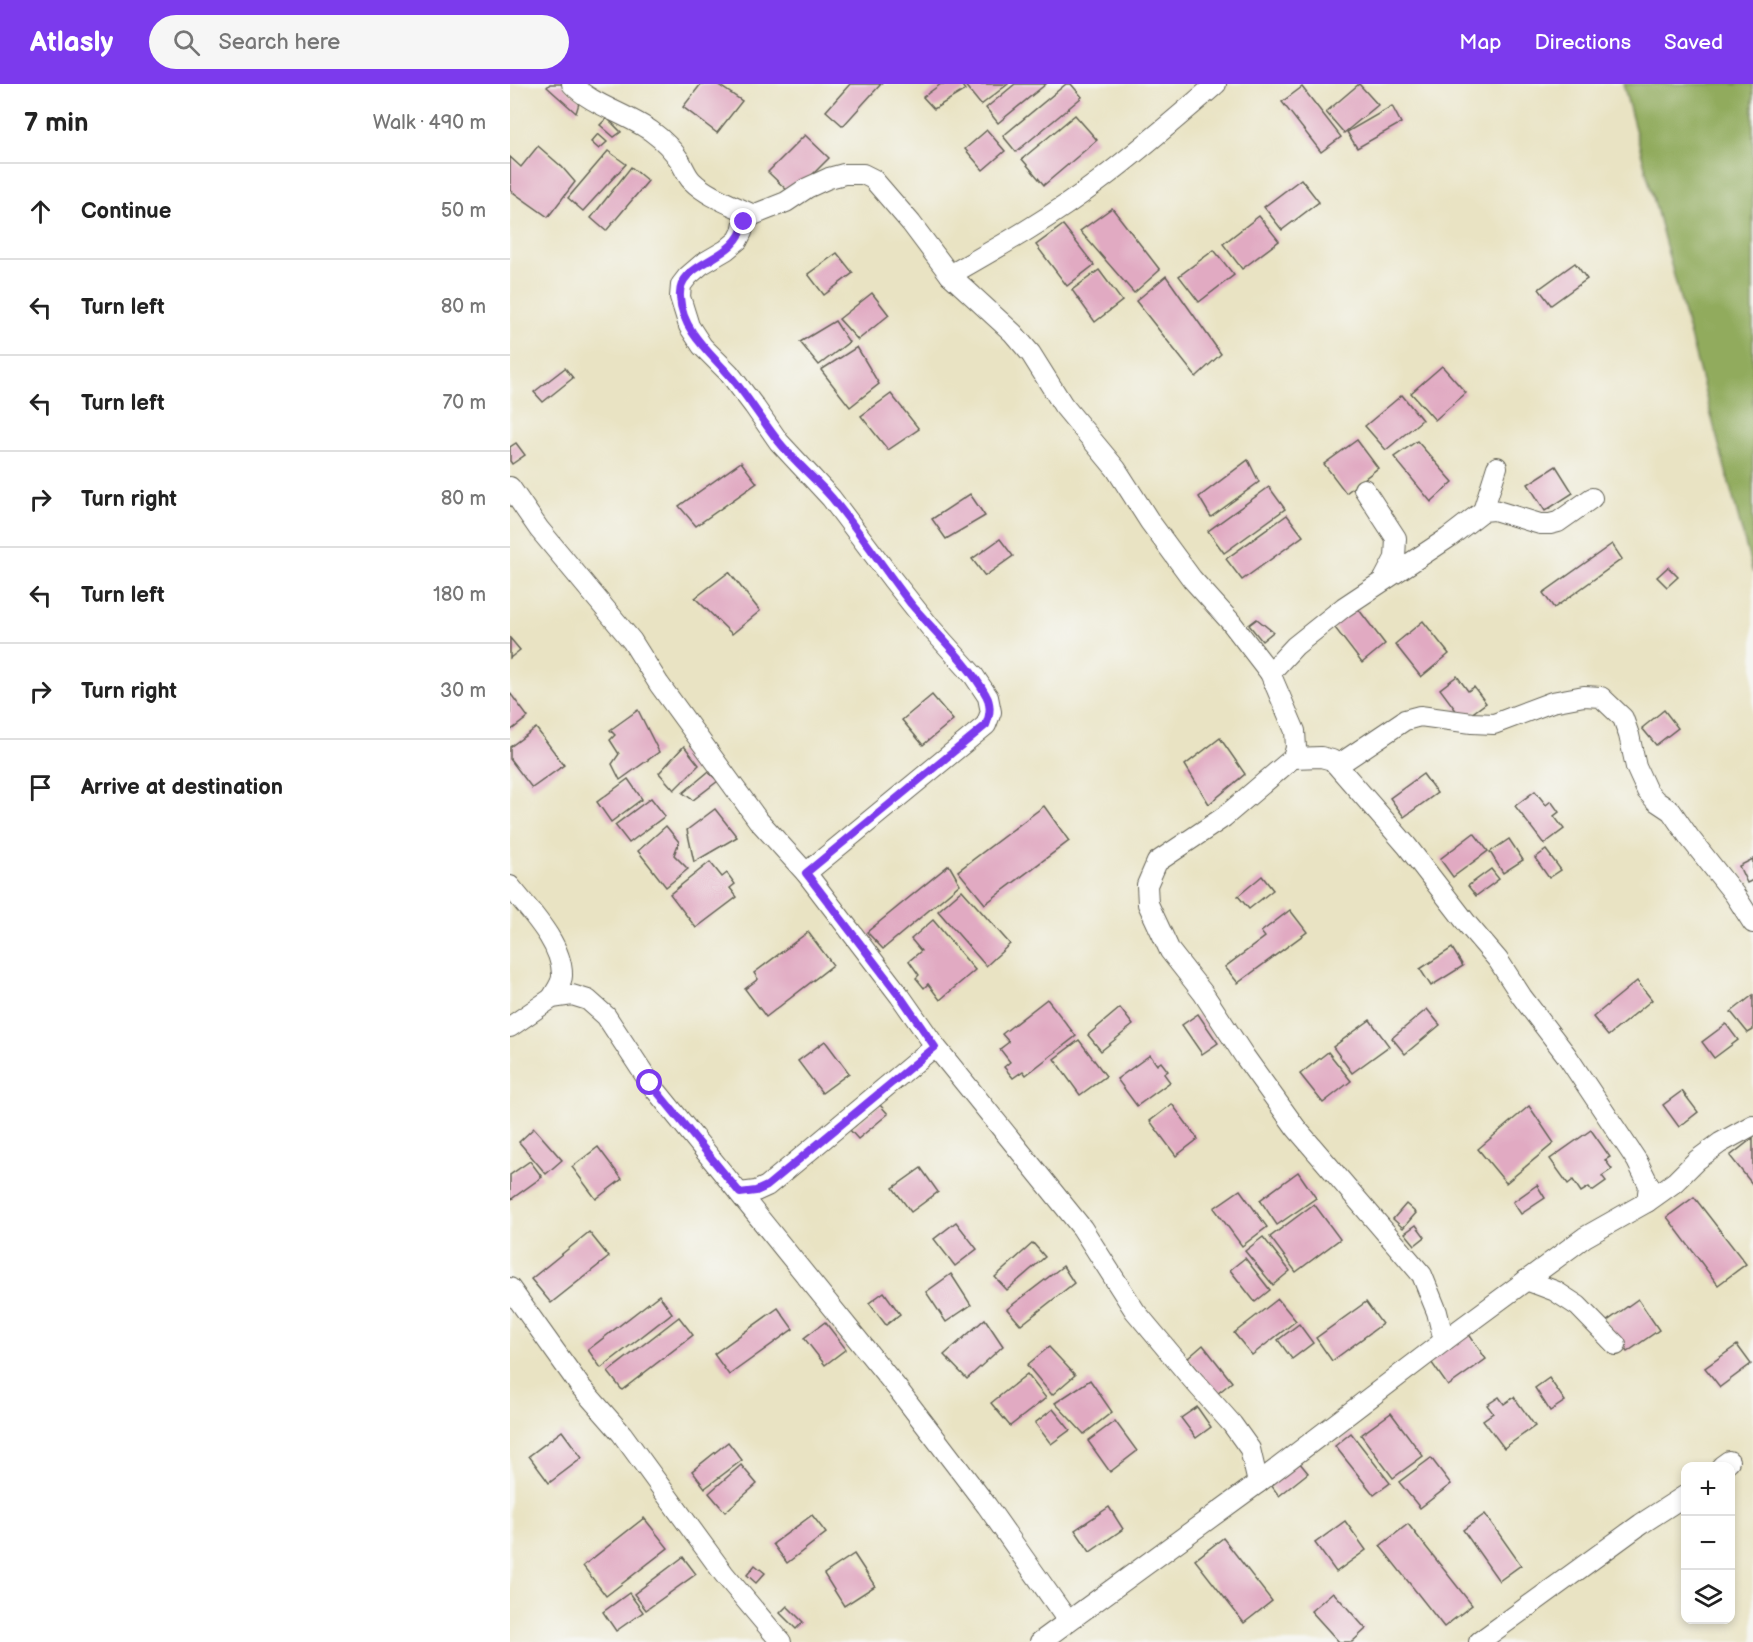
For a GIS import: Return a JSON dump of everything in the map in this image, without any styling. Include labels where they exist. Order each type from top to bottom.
[{"type":"street","points":[[572,84],[586,96],[632,118],[653,132],[679,159],[690,180],[704,190],[753,215]]},
{"type":"street","points":[[950,274],[1010,241],[1098,182],[1216,84]]},
{"type":"street","points":[[806,873],[986,725],[991,712],[988,697],[974,676],[930,627],[892,579],[831,498],[779,442],[729,373],[702,346],[689,326],[680,297],[681,285],[688,276],[738,240],[744,222],[753,215],[786,202],[807,188],[829,178],[844,174],[863,174],[873,179],[911,223],[950,274],[1013,333],[1031,354],[1063,405],[1116,469],[1150,522],[1192,579],[1230,621],[1270,673],[1295,731],[1296,748],[1293,758],[1224,817],[1157,862],[1147,885],[1148,904],[1170,951],[1203,993],[1296,1128],[1422,1275],[1437,1312],[1444,1341]]},
{"type":"street","points":[[1483,511],[1497,467]]},
{"type":"street","points":[[510,487],[539,529],[632,641],[686,723],[758,820],[806,873],[900,996],[935,1047],[1082,1228],[1136,1311],[1244,1441],[1250,1449],[1258,1483]]},
{"type":"street","points":[[1364,489],[1396,538],[1395,558],[1383,580]]},
{"type":"street","points":[[1270,673],[1295,646],[1383,580],[1483,511],[1494,510],[1540,524],[1550,524],[1558,522],[1592,498]]},
{"type":"street","points":[[1338,765],[1405,720],[1420,716],[1472,723],[1494,723],[1552,702],[1584,696],[1601,697],[1623,718],[1636,767],[1647,791],[1656,801],[1671,810],[1689,837],[1736,895],[1753,923]]},
{"type":"street","points":[[1293,758],[1321,757],[1332,760],[1407,846],[1497,960],[1567,1056],[1637,1161],[1649,1185],[1647,1202]]},
{"type":"street","points":[[510,886],[546,931],[560,960],[562,979],[552,998]]},
{"type":"street","points":[[510,1027],[552,998],[572,995],[588,1000],[606,1016],[650,1083],[897,1388],[987,1506],[1068,1621]]},
{"type":"street","points":[[740,1193],[756,1191],[767,1186],[935,1047]]},
{"type":"street","points":[[1041,1642],[1585,1238],[1647,1202],[1720,1143],[1753,1125]]},
{"type":"street","points":[[1526,1281],[1555,1291],[1578,1306],[1616,1345]]},
{"type":"street","points":[[510,1288],[580,1386],[622,1434],[724,1574],[781,1642]]},
{"type":"street","points":[[1479,1642],[1641,1524],[1681,1498]]},
{"type":"green space","points":[[1623,84],[1753,84],[1753,573]]},
{"type":"building","points":[[550,84],[561,84],[580,100],[576,113],[547,87]]},
{"type":"building","points":[[701,84],[717,84],[742,101],[717,133],[683,107]]},
{"type":"building","points":[[850,84],[881,84],[843,126],[826,111]]},
{"type":"building","points":[[941,84],[961,84],[965,90],[934,109],[923,97]]},
{"type":"building","points":[[964,84],[1008,84],[981,105]]},
{"type":"building","points":[[1015,84],[1046,84],[998,123],[986,108]]},
{"type":"building","points":[[1066,84],[1071,84],[1082,97],[1016,152],[1003,136]]},
{"type":"building","points":[[1359,84],[1378,105],[1344,133],[1326,112]]},
{"type":"building","points":[[1302,87],[1341,137],[1321,152],[1282,102]]},
{"type":"building","points":[[1392,106],[1401,123],[1357,148],[1347,132]]},
{"type":"building","points":[[1075,115],[1097,140],[1044,185],[1022,159]]},
{"type":"building","points":[[607,118],[621,132],[614,137],[600,125]]},
{"type":"building","points":[[987,130],[1005,151],[983,170],[965,149]]},
{"type":"building","points":[[598,134],[607,142],[599,149],[591,142]]},
{"type":"building","points":[[805,135],[829,158],[792,195],[768,172]]},
{"type":"building","points":[[538,146],[575,182],[548,217],[510,190],[510,157],[521,167]]},
{"type":"building","points":[[608,151],[626,164],[583,211],[568,198]]},
{"type":"building","points":[[631,167],[648,181],[606,231],[591,218]]},
{"type":"building","points":[[1301,179],[1319,202],[1282,230],[1264,207]]},
{"type":"building","points":[[1112,208],[1160,270],[1134,293],[1080,231]]},
{"type":"building","points":[[1259,216],[1279,241],[1242,269],[1223,244]]},
{"type":"building","points":[[1063,225],[1094,265],[1067,286],[1036,245]]},
{"type":"building","points":[[1214,250],[1234,275],[1199,302],[1179,276]]},
{"type":"building","points":[[837,253],[853,273],[824,295],[808,274]]},
{"type":"building","points":[[1575,263],[1587,279],[1551,305],[1539,289]]},
{"type":"building","points":[[1099,270],[1122,301],[1095,322],[1072,290]]},
{"type":"building","points":[[1166,276],[1221,354],[1196,377],[1136,301]]},
{"type":"building","points":[[872,293],[889,315],[858,340],[839,319]]},
{"type":"building","points":[[835,321],[849,342],[819,365],[800,342]]},
{"type":"building","points":[[857,347],[879,384],[850,407],[821,370]]},
{"type":"building","points":[[1442,366],[1466,393],[1435,420],[1411,393]]},
{"type":"building","points":[[565,368],[573,378],[543,402],[534,392]]},
{"type":"building","points":[[891,394],[919,429],[888,450],[861,416]]},
{"type":"building","points":[[1402,395],[1422,420],[1386,450],[1365,426]]},
{"type":"building","points":[[1357,440],[1378,468],[1346,493],[1324,464]]},
{"type":"building","points":[[1417,441],[1453,482],[1431,502],[1394,457]]},
{"type":"building","points":[[516,443],[525,455],[512,464],[510,447]]},
{"type":"building","points":[[1248,460],[1259,482],[1211,517],[1199,497]]},
{"type":"building","points":[[741,462],[757,483],[696,526],[679,506]]},
{"type":"building","points":[[1556,466],[1573,493],[1545,511],[1528,484]]},
{"type":"building","points":[[1269,487],[1285,509],[1224,553],[1208,531]]},
{"type":"building","points":[[970,494],[985,516],[946,539],[932,519]]},
{"type":"building","points":[[1287,515],[1303,536],[1242,580],[1226,559]]},
{"type":"building","points":[[1000,539],[1013,556],[985,576],[972,559]]},
{"type":"building","points":[[1612,544],[1622,559],[1554,608],[1543,593]]},
{"type":"building","points":[[1668,567],[1678,577],[1667,587],[1657,577]]},
{"type":"building","points":[[729,572],[760,611],[732,634],[695,598]]},
{"type":"building","points":[[1356,606],[1385,644],[1362,663],[1332,624]]},
{"type":"building","points":[[1257,619],[1273,632],[1262,641],[1249,625]]},
{"type":"building","points":[[1423,621],[1449,654],[1421,677],[1395,644]]},
{"type":"building","points":[[510,638],[520,650],[510,658]]},
{"type":"building","points":[[1457,676],[1468,691],[1474,687],[1486,703],[1463,720],[1440,689]]},
{"type":"building","points":[[510,693],[528,717],[510,731]]},
{"type":"building","points":[[932,695],[953,720],[923,745],[902,720]]},
{"type":"building","points":[[638,710],[659,752],[620,780],[612,764],[619,754],[610,740],[615,735],[610,730]]},
{"type":"building","points":[[1664,710],[1678,728],[1656,745],[1642,728]]},
{"type":"building","points":[[536,728],[564,765],[532,788],[510,759],[510,747]]},
{"type":"building","points":[[1220,738],[1245,774],[1209,804],[1185,765]]},
{"type":"building","points":[[684,746],[699,765],[674,790],[659,773]]},
{"type":"building","points":[[708,772],[718,781],[693,800],[683,793]]},
{"type":"building","points":[[1423,774],[1437,793],[1404,817],[1390,798]]},
{"type":"building","points":[[628,779],[642,799],[611,822],[597,802]]},
{"type":"building","points":[[1535,791],[1546,805],[1551,801],[1559,812],[1554,816],[1564,829],[1544,844],[1515,806]]},
{"type":"building","points":[[651,798],[665,816],[629,843],[615,825]]},
{"type":"building","points":[[1044,806],[1069,841],[985,904],[958,871]]},
{"type":"building","points":[[715,809],[737,837],[694,862],[687,830]]},
{"type":"building","points":[[666,826],[679,842],[674,855],[688,869],[666,887],[638,851]]},
{"type":"building","points":[[1474,833],[1488,851],[1453,877],[1440,859]]},
{"type":"building","points":[[1509,839],[1523,860],[1503,873],[1490,852]]},
{"type":"building","points":[[1546,850],[1561,870],[1549,878],[1535,858]]},
{"type":"building","points":[[1753,859],[1753,880],[1747,883],[1739,866]]},
{"type":"building","points":[[710,862],[722,877],[727,873],[735,884],[730,888],[737,897],[696,928],[670,894]]},
{"type":"building","points":[[949,865],[960,884],[883,949],[867,932]]},
{"type":"building","points":[[1491,869],[1499,879],[1476,896],[1468,886]]},
{"type":"building","points":[[1262,876],[1273,890],[1249,909],[1238,896]]},
{"type":"building","points":[[962,890],[1010,944],[986,966],[938,911]]},
{"type":"building","points":[[1290,910],[1307,932],[1238,983],[1225,967],[1265,937],[1261,932]]},
{"type":"building","points":[[933,920],[975,970],[940,1000],[928,984],[924,988],[916,978],[919,975],[909,961],[921,951],[911,939]]},
{"type":"building","points":[[808,932],[833,965],[766,1017],[745,989],[758,979],[754,973]]},
{"type":"building","points":[[1452,948],[1463,966],[1431,986],[1420,969]]},
{"type":"building","points":[[1637,981],[1652,1000],[1608,1036],[1593,1017]]},
{"type":"building","points":[[1753,995],[1753,1030],[1748,1033],[1731,1012]]},
{"type":"building","points":[[1047,999],[1076,1036],[1026,1075],[1023,1071],[1013,1078],[1004,1067],[1010,1062],[1000,1049],[1009,1042],[1002,1034]]},
{"type":"building","points":[[1120,1008],[1133,1025],[1101,1051],[1088,1035]]},
{"type":"building","points":[[1427,1009],[1440,1025],[1405,1054],[1392,1038]]},
{"type":"building","points":[[1198,1014],[1218,1043],[1202,1054],[1182,1025]]},
{"type":"building","points":[[1370,1020],[1389,1046],[1352,1073],[1333,1047]]},
{"type":"building","points":[[1726,1024],[1738,1040],[1714,1058],[1702,1042]]},
{"type":"building","points":[[1079,1040],[1106,1076],[1080,1095],[1054,1059]]},
{"type":"building","points":[[825,1041],[849,1073],[822,1093],[798,1061]]},
{"type":"building","points":[[1328,1052],[1351,1081],[1323,1103],[1300,1074]]},
{"type":"building","points":[[1150,1055],[1157,1065],[1161,1062],[1168,1071],[1164,1074],[1170,1082],[1137,1106],[1117,1079]]},
{"type":"building","points":[[1682,1091],[1698,1112],[1679,1127],[1663,1105]]},
{"type":"building","points":[[1172,1104],[1198,1139],[1176,1156],[1150,1121]]},
{"type":"building","points":[[880,1105],[888,1114],[858,1139],[850,1130]]},
{"type":"building","points":[[1529,1106],[1554,1143],[1506,1183],[1478,1149]]},
{"type":"building","points":[[534,1128],[562,1160],[546,1174],[519,1142]]},
{"type":"building","points":[[1591,1130],[1610,1157],[1605,1160],[1612,1169],[1602,1176],[1606,1181],[1592,1191],[1589,1187],[1581,1192],[1573,1180],[1568,1184],[1550,1159]]},
{"type":"building","points":[[1753,1138],[1753,1185],[1730,1156]]},
{"type":"building","points":[[598,1147],[622,1179],[596,1199],[572,1167]]},
{"type":"building","points":[[530,1161],[542,1177],[510,1200],[510,1175]]},
{"type":"building","points":[[921,1168],[938,1192],[911,1212],[893,1188]]},
{"type":"building","points":[[1298,1172],[1316,1198],[1277,1225],[1260,1200]]},
{"type":"building","points":[[1537,1185],[1545,1198],[1521,1214],[1513,1202]]},
{"type":"building","points":[[1240,1190],[1267,1227],[1242,1246],[1214,1208]]},
{"type":"building","points":[[1694,1197],[1746,1264],[1718,1285],[1667,1217]]},
{"type":"building","points":[[1314,1204],[1340,1239],[1296,1272],[1270,1237]]},
{"type":"building","points":[[1406,1204],[1416,1213],[1403,1228],[1393,1219]]},
{"type":"building","points":[[956,1222],[977,1249],[955,1266],[934,1239]]},
{"type":"building","points":[[1416,1225],[1425,1237],[1415,1245],[1405,1233]]},
{"type":"building","points":[[589,1232],[609,1257],[551,1303],[531,1279]]},
{"type":"building","points":[[1263,1237],[1290,1271],[1273,1285],[1245,1251]]},
{"type":"building","points":[[1033,1243],[1045,1257],[1007,1290],[995,1277]]},
{"type":"building","points":[[1245,1258],[1270,1290],[1255,1302],[1230,1270]]},
{"type":"building","points":[[1063,1266],[1074,1283],[1021,1325],[1007,1309]]},
{"type":"building","points":[[951,1274],[971,1305],[946,1322],[926,1292]]},
{"type":"building","points":[[884,1292],[900,1314],[886,1325],[869,1303]]},
{"type":"building","points":[[659,1295],[672,1313],[601,1368],[588,1350]]},
{"type":"building","points":[[1278,1299],[1296,1321],[1252,1355],[1234,1333]]},
{"type":"building","points":[[1638,1299],[1659,1330],[1627,1352],[1606,1322]]},
{"type":"building","points":[[1366,1302],[1382,1324],[1332,1361],[1316,1338]]},
{"type":"building","points":[[778,1308],[793,1329],[729,1375],[714,1354]]},
{"type":"building","points":[[679,1317],[693,1335],[622,1390],[608,1372]]},
{"type":"building","points":[[985,1319],[1003,1346],[967,1379],[944,1355]]},
{"type":"building","points":[[825,1322],[846,1349],[825,1365],[804,1338]]},
{"type":"building","points":[[1299,1324],[1313,1343],[1292,1359],[1278,1340]]},
{"type":"building","points":[[1468,1333],[1486,1359],[1448,1386],[1429,1359]]},
{"type":"building","points":[[1203,1345],[1232,1382],[1217,1394],[1188,1358]]},
{"type":"building","points":[[1737,1345],[1751,1364],[1720,1387],[1705,1368]]},
{"type":"building","points":[[1049,1347],[1075,1375],[1052,1395],[1027,1365]]},
{"type":"building","points":[[1027,1374],[1046,1398],[1010,1426],[991,1403]]},
{"type":"building","points":[[1549,1378],[1565,1401],[1550,1411],[1535,1388]]},
{"type":"building","points":[[1090,1380],[1112,1412],[1084,1434],[1055,1403]]},
{"type":"building","points":[[1499,1397],[1504,1404],[1514,1397],[1535,1426],[1504,1448],[1483,1420],[1493,1413],[1487,1405]]},
{"type":"building","points":[[1197,1407],[1211,1427],[1196,1438],[1181,1418]]},
{"type":"building","points":[[1053,1409],[1070,1430],[1051,1444],[1035,1423]]},
{"type":"building","points":[[1391,1413],[1423,1456],[1393,1478],[1361,1435]]},
{"type":"building","points":[[1115,1421],[1137,1451],[1110,1472],[1088,1441]]},
{"type":"building","points":[[562,1431],[582,1458],[549,1483],[529,1456]]},
{"type":"building","points":[[1351,1433],[1390,1483],[1374,1495],[1335,1446]]},
{"type":"building","points":[[728,1442],[742,1460],[705,1488],[692,1471]]},
{"type":"building","points":[[1431,1458],[1451,1484],[1420,1508],[1399,1482]]},
{"type":"building","points":[[1299,1462],[1308,1473],[1279,1496],[1271,1485]]},
{"type":"building","points":[[741,1465],[757,1484],[725,1512],[709,1493]]},
{"type":"building","points":[[1109,1507],[1123,1529],[1090,1552],[1075,1530]]},
{"type":"building","points":[[1485,1514],[1521,1565],[1499,1581],[1463,1530]]},
{"type":"building","points":[[812,1515],[826,1533],[787,1563],[773,1544]]},
{"type":"building","points":[[644,1518],[668,1548],[606,1596],[583,1566]]},
{"type":"building","points":[[1345,1521],[1366,1550],[1336,1572],[1315,1543]]},
{"type":"building","points":[[1408,1524],[1472,1605],[1444,1627],[1380,1546]]},
{"type":"building","points":[[1223,1538],[1272,1601],[1244,1623],[1195,1560]]},
{"type":"building","points":[[854,1554],[875,1586],[844,1606],[824,1574]]},
{"type":"building","points":[[683,1557],[696,1574],[646,1610],[634,1594]]},
{"type":"building","points":[[755,1565],[765,1573],[756,1583],[747,1575]]},
{"type":"building","points":[[1333,1592],[1366,1629],[1352,1642],[1339,1642],[1311,1611]]},
{"type":"building","points":[[629,1593],[643,1612],[616,1631],[603,1612]]},
{"type":"building","points":[[787,1606],[803,1622],[796,1629],[780,1613]]},
{"type":"route","points":[[650,1083],[740,1193],[756,1191],[767,1186],[935,1047],[900,996],[806,873],[986,725],[991,712],[988,697],[974,676],[930,627],[831,498],[779,442],[729,373],[702,346],[689,326],[680,297],[681,285],[702,264],[738,240],[744,222]]}]
